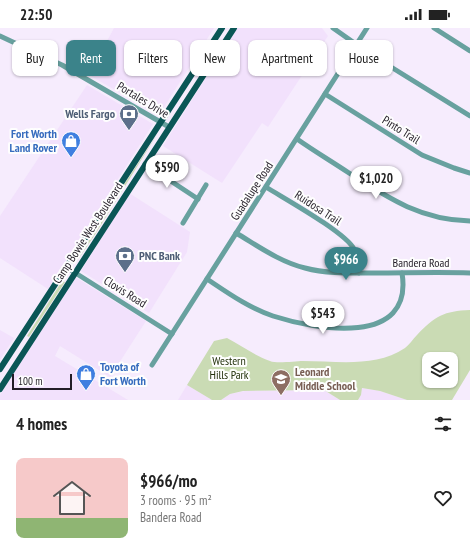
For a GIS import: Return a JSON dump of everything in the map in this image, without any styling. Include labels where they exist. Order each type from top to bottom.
[{"type":"main road","name":"Camp Bowie West Boulevard","points":[[214,40],[222,28]]},
{"type":"main road","name":"Camp Bowie West Boulevard","points":[[226,40],[234,28]]},
{"type":"main road","name":"Camp Bowie West Boulevard","points":[[0,369],[190,76]]},
{"type":"main road","name":"Camp Bowie West Boulevard","points":[[0,389],[202,76]]},
{"type":"main road","points":[[16,345],[25,351]]},
{"type":"street","points":[[333,28],[349,40]]},
{"type":"street","name":"Guadalupe Road","points":[[360,40],[368,28]]},
{"type":"street","points":[[438,29],[470,51]]},
{"type":"street","name":"Portales Drive","points":[[0,36],[62,65],[169,127]]},
{"type":"street","points":[[393,69],[470,116]]},
{"type":"street","name":"Guadalupe Road","points":[[152,365],[336,76]]},
{"type":"street","name":"Pinto Trail","points":[[325,94],[422,155],[470,173]]},
{"type":"street","points":[[296,139],[378,192],[411,209],[430,216],[470,221]]},
{"type":"street","points":[[145,164],[198,199]]},
{"type":"street","points":[[183,223],[206,186]]},
{"type":"street","name":"Ruidosa Trail","points":[[266,186],[347,239],[355,250],[359,273]]},
{"type":"street","name":"Bandera Road","points":[[236,233],[282,260],[304,268],[332,272],[359,273],[470,273]]},
{"type":"street","name":"Clovis Road","points":[[66,267],[172,334]]},
{"type":"street","points":[[207,279],[250,306],[272,316],[294,322],[324,327],[355,328],[382,322],[394,312],[401,300],[403,289],[402,273]]},
{"type":"shaded area","points":[[114,28],[214,28],[206,40],[190,40],[190,66],[159,115],[91,76],[116,76],[116,40],[108,40]]},
{"type":"shaded area","points":[[237,28],[322,28],[328,36],[325,40],[248,40],[248,76],[302,76],[268,127],[262,123],[222,183],[163,146],[207,76],[240,76],[240,40],[229,40]]},
{"type":"shaded area","points":[[87,85],[153,124],[48,289],[0,258],[0,216]]},
{"type":"shaded area","points":[[129,193],[190,232],[187,252],[149,313],[81,271]]},
{"type":"shaded area","points":[[75,277],[146,321],[110,377],[60,346],[55,356],[128,400],[0,400],[0,395]]},
{"type":"shaded area","points":[[0,330],[14,338],[0,360]]},
{"type":"shaded area","points":[[187,385],[212,400],[178,400]]},
{"type":"shaded area","name":"Leonard Middle School","points":[[362,388],[380,391],[407,400],[358,400],[361,395]]},
{"type":"shaded area","name":"Leonard Middle School","points":[[324,390],[340,400],[221,400],[230,394],[245,391]]},
{"type":"green space","points":[[158,133],[96,233],[77,261],[100,221]]},
{"type":"green space","points":[[62,281],[65,282],[29,337],[27,336]]},
{"type":"green space","name":"Western Hills Park","points":[[470,310],[470,370],[452,400],[407,400],[380,391],[362,388],[361,395],[358,400],[340,400],[324,390],[243,391],[230,394],[221,400],[212,400],[187,385],[214,341],[227,338],[264,359],[273,362],[369,361],[393,354],[405,348],[429,323],[440,316],[453,312]]},
{"type":"place","name":"Wells Fargo","points":[[129,131]]},
{"type":"place","name":"Fort Worth Land Rover","points":[[71,158]]},
{"type":"place","name":"PNC Bank","points":[[125,273]]},
{"type":"place","name":"Toyota of Fort Worth","points":[[86,391]]},
{"type":"place","name":"Leonard Middle School","points":[[281,396]]}]
